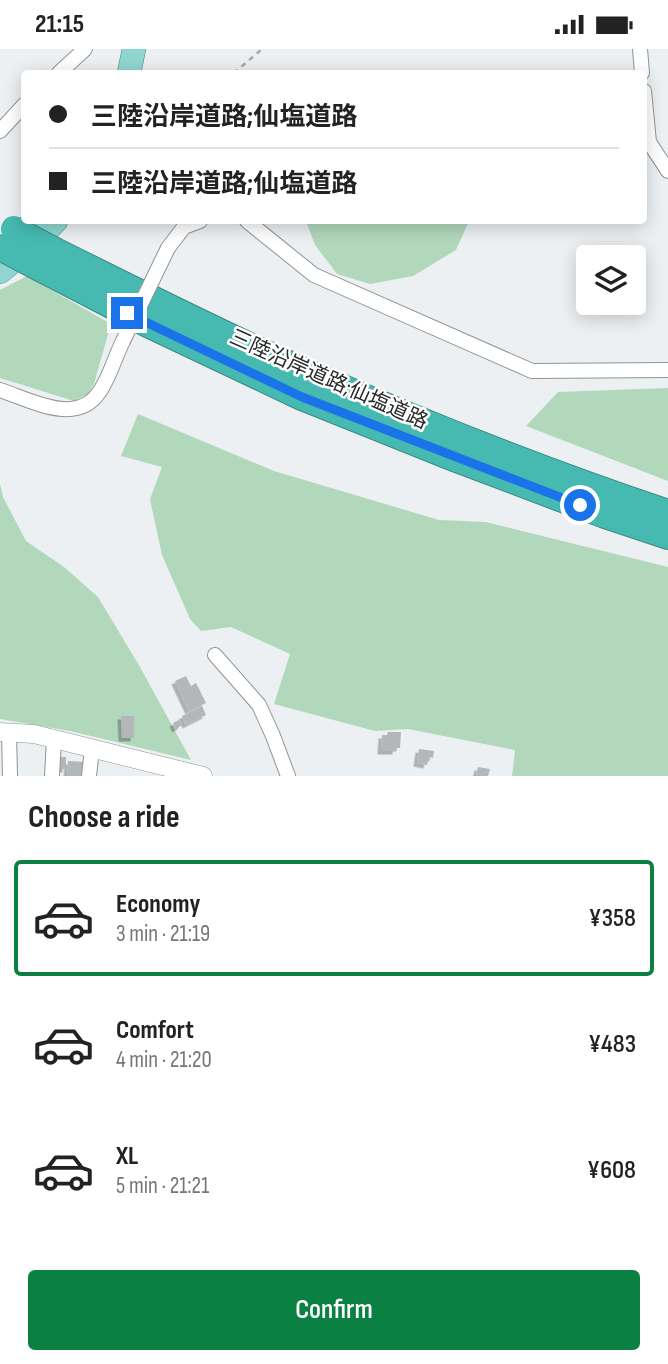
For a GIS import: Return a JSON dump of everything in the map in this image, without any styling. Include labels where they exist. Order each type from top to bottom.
[{"type":"highway","name":"三陸沿岸道路;仙塩道路","points":[[5,233],[148,324],[302,397],[467,463],[668,536]]},
{"type":"highway","name":"三陸沿岸道路;仙塩道路","points":[[49,260],[457,435],[668,513]]},
{"type":"main road","points":[[130,70],[134,49]]},
{"type":"main road","points":[[0,272],[31,247],[53,224]]},
{"type":"street","points":[[62,70],[85,49]]},
{"type":"street","points":[[639,49],[642,70]]},
{"type":"street","points":[[0,131],[21,108]]},
{"type":"street","points":[[647,122],[649,142],[668,171]]},
{"type":"street","points":[[0,390],[56,409],[81,408],[91,402],[100,391],[168,248],[184,227],[192,224]]},
{"type":"street","points":[[251,224],[314,275],[532,371],[668,370]]},
{"type":"street","points":[[215,655],[259,705],[288,776]]},
{"type":"street","points":[[10,776],[4,732],[34,734],[177,773],[203,776]]},
{"type":"street","points":[[52,776],[54,739]]},
{"type":"street","points":[[89,776],[92,749]]},
{"type":"path","points":[[238,70],[262,49]]},
{"type":"green space","points":[[307,224],[468,224],[456,250],[413,276],[370,284],[337,274],[315,245]]},
{"type":"green space","points":[[27,276],[111,324],[94,384],[88,394],[74,401],[0,378],[0,290]]},
{"type":"green space","points":[[668,388],[668,481],[526,426],[558,392]]},
{"type":"green space","points":[[138,414],[274,471],[439,520],[486,522],[668,567],[668,776],[512,776],[515,750],[408,729],[375,731],[274,704],[290,654],[231,627],[201,631],[190,619],[162,555],[150,499],[162,467],[121,456]]},
{"type":"green space","points":[[0,484],[3,497],[26,541],[64,567],[98,597],[191,760],[70,731],[0,719]]},
{"type":"building","points":[[186,676],[191,686],[196,683],[206,703],[189,711],[175,681]]},
{"type":"building","points":[[202,706],[206,715],[186,725],[182,716]]},
{"type":"building","points":[[121,716],[134,716],[134,738],[122,738]]},
{"type":"building","points":[[179,720],[182,725],[176,729],[173,723]]},
{"type":"building","points":[[388,732],[401,732],[400,748],[396,748],[396,751],[381,751],[382,735],[387,735]]},
{"type":"building","points":[[419,749],[434,751],[433,758],[429,757],[427,765],[417,763]]},
{"type":"building","points":[[59,757],[66,757],[66,769],[59,769]]},
{"type":"building","points":[[68,761],[86,762],[85,776],[67,776]]},
{"type":"building","points":[[478,767],[490,769],[488,776],[476,776]]},
{"type":"route","points":[[127,313],[302,397],[580,505]]}]
